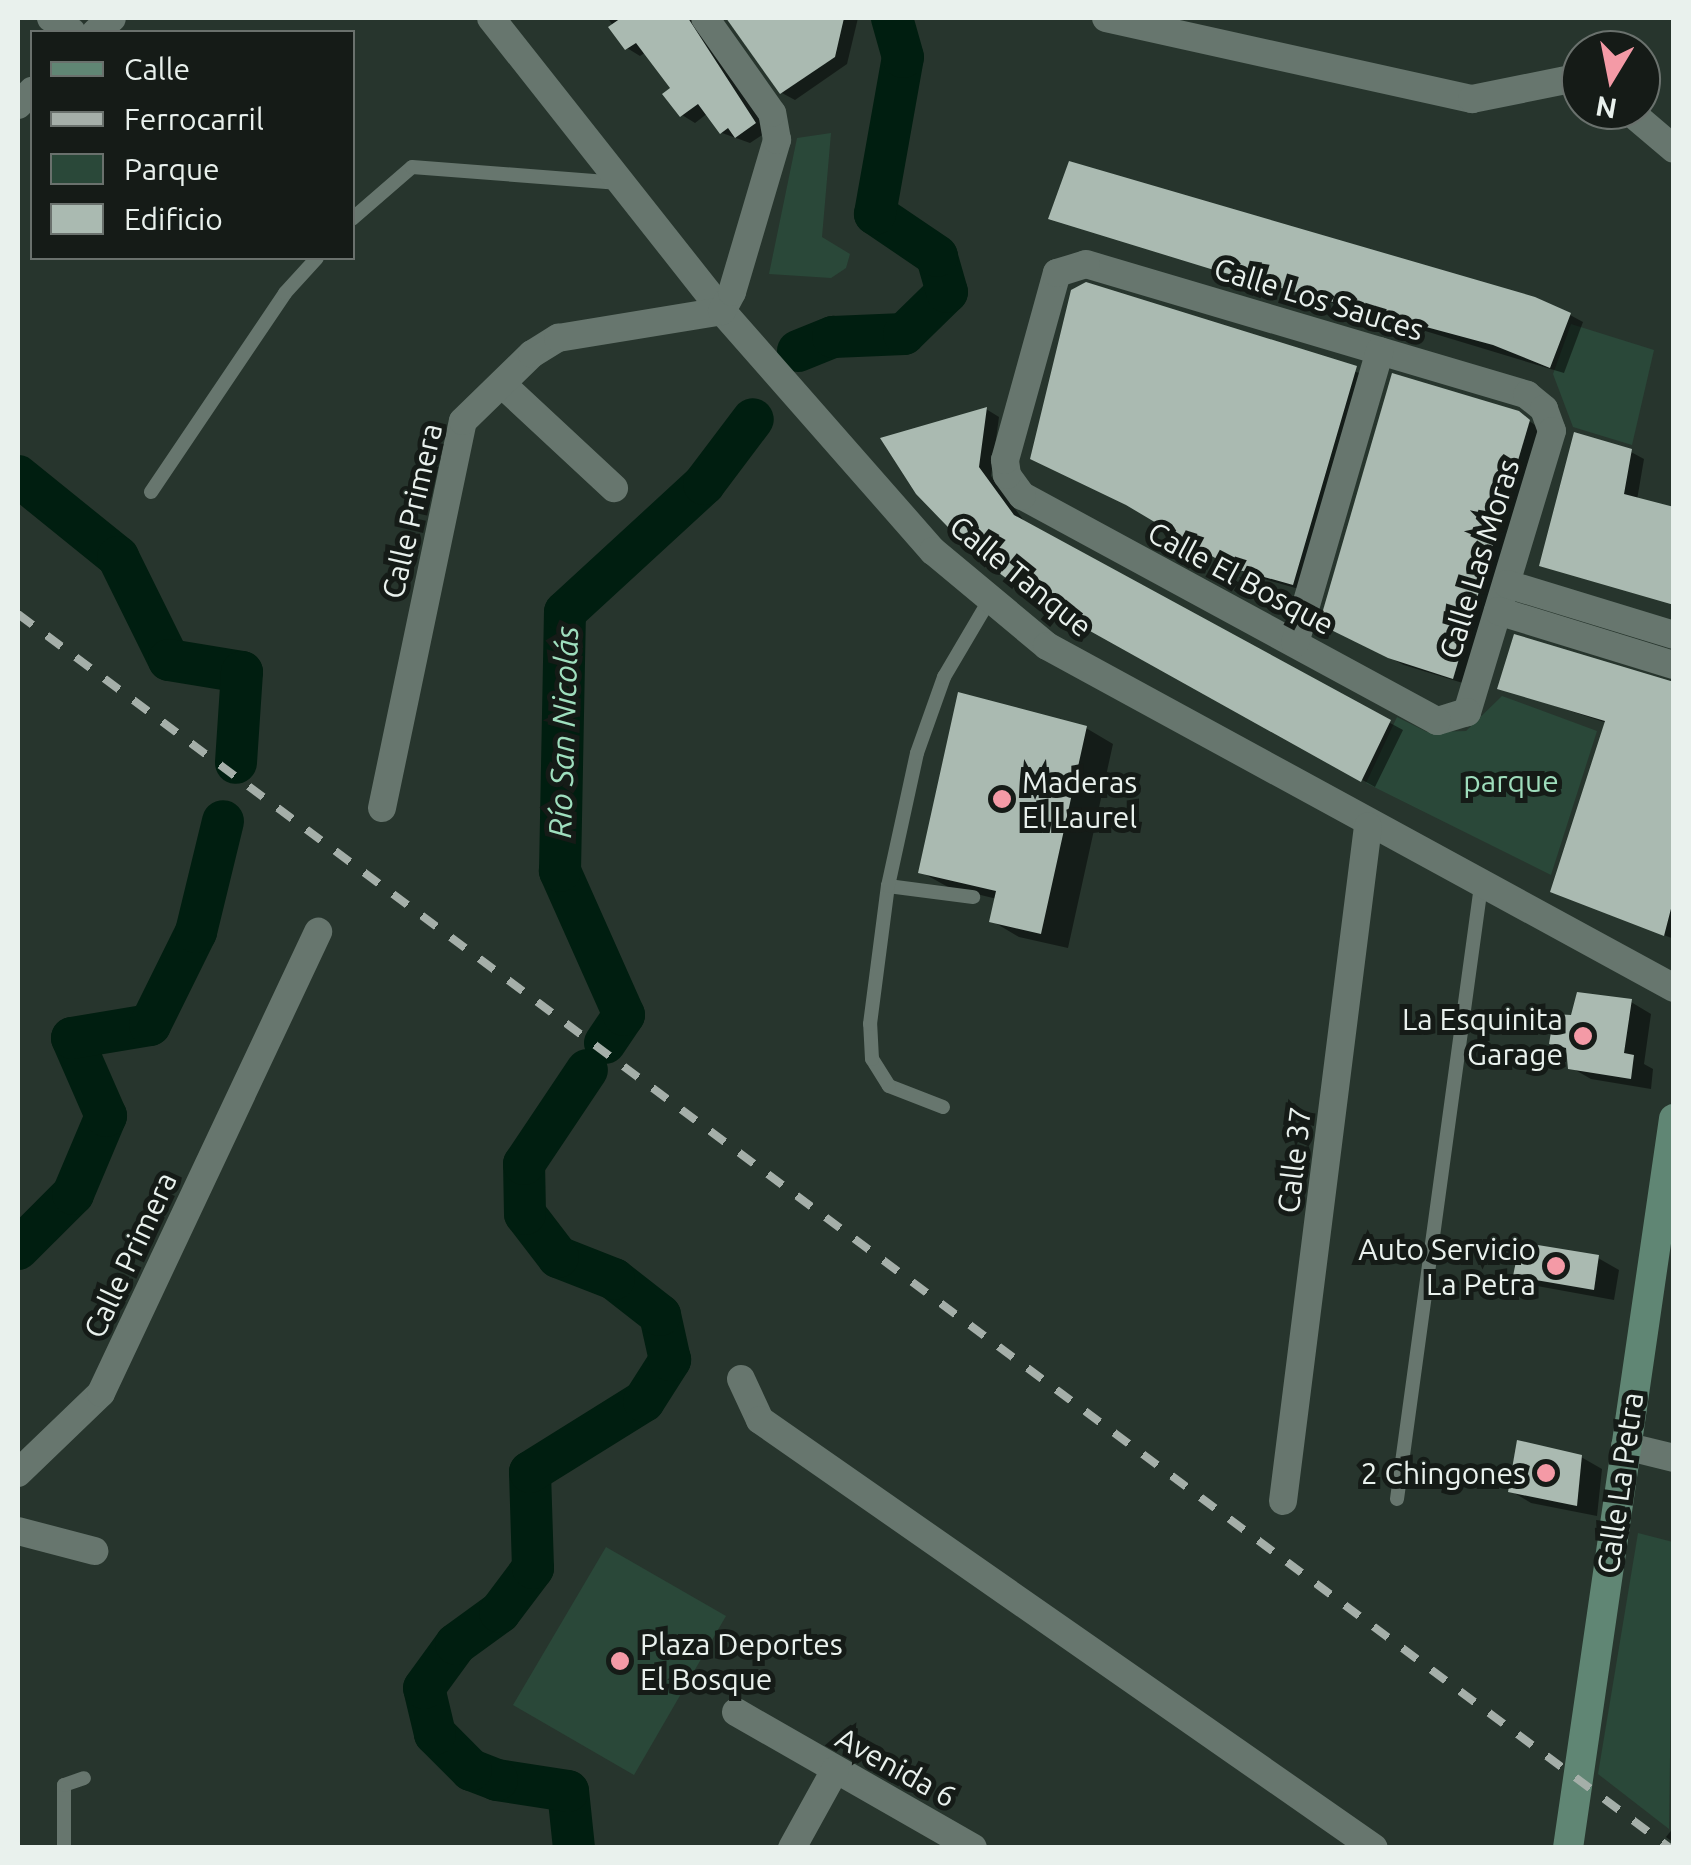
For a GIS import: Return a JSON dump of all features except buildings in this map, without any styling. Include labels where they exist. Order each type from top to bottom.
[{"type":"street","name":"Calle Tanque","points":[[491,18],[722,311],[932,552],[1046,646],[1368,826],[1674,988]]},
{"type":"street","points":[[704,18],[772,113],[776,140],[773,168],[722,311]]},
{"type":"street","points":[[1106,18],[1472,99],[1561,81]]},
{"type":"street","points":[[1652,130],[1674,149]]},
{"type":"street","name":"Calle Los Sauces","points":[[1006,475],[1057,273],[1086,264],[1527,396],[1544,409]]},
{"type":"street","name":"Calle Primera","points":[[382,808],[462,421],[558,338],[722,311]]},
{"type":"street","points":[[1294,644],[1380,351]]},
{"type":"street","points":[[502,384],[614,488]]},
{"type":"street","name":"Calle Las Moras","points":[[1454,720],[1467,712],[1552,431],[1544,409]]},
{"type":"street","name":"Calle El Bosque","points":[[1006,475],[1022,496],[1437,721],[1454,720]]},
{"type":"street","points":[[1503,597],[1674,635]]},
{"type":"street","points":[[1503,597],[1674,664]]},
{"type":"street","name":"Calle 37","points":[[1283,1501],[1368,826]]},
{"type":"street","name":"Calle Primera","points":[[18,1473],[101,1393],[318,932]]},
{"type":"street","name":"Calle La Petra","points":[[1568,1848],[1625,1446],[1662,1265],[1674,1119]]},
{"type":"street","points":[[741,1379],[760,1420],[1374,1848]]},
{"type":"street","points":[[1625,1446],[1674,1458]]},
{"type":"street","points":[[18,1531],[94,1551]]},
{"type":"street","name":"Avenida 6","points":[[736,1712],[973,1848]]},
{"type":"street","points":[[792,1848],[835,1770]]},
{"type":"lane","points":[[355,216],[412,167],[620,183]]},
{"type":"lane","points":[[151,492],[284,293],[315,260]]},
{"type":"lane","points":[[942,1107],[889,1086],[872,1059],[870,1024],[888,886],[917,753],[944,677],[990,600]]},
{"type":"lane","points":[[888,886],[973,897]]},
{"type":"lane","points":[[1397,1499],[1481,886]]},
{"type":"lane","points":[[64,1848],[64,1786],[84,1778]]},
{"type":"green space","points":[[831,133],[822,237],[850,254],[846,268],[831,278],[769,274],[797,138]]},
{"type":"green space","points":[[1571,324],[1654,350],[1632,445],[1573,427],[1553,374]]},
{"type":"green space","name":"parque","points":[[1502,696],[1597,731],[1551,875],[1366,783],[1397,717],[1427,732],[1466,731]]},
{"type":"green space","points":[[1638,1533],[1673,1542],[1669,1829],[1598,1774]]},
{"type":"green space","name":"Plaza Deportes El Bosque","points":[[606,1547],[726,1616],[634,1775],[513,1705]]},
{"type":"waterway","name":"Río San Nicolás","points":[[798,351],[833,337],[904,334],[947,292],[937,256],[875,214],[903,57],[892,18]]},
{"type":"waterway","name":"Río San Nicolás","points":[[605,1043],[624,1015],[560,871],[565,612],[704,484],[753,419]]},
{"type":"waterway","points":[[18,476],[118,557],[169,660],[242,672],[236,763]]},
{"type":"waterway","points":[[18,1249],[73,1194],[106,1116],[72,1038],[150,1025],[196,932],[223,821]]},
{"type":"waterway","name":"Río San Nicolás","points":[[574,1848],[568,1791],[497,1780],[471,1770],[435,1734],[424,1688],[456,1644],[500,1612],[533,1568],[530,1472],[644,1401],[670,1360],[660,1315],[614,1279],[558,1257],[525,1214],[524,1164],[587,1070]]},
{"type":"railway","points":[[18,614],[1670,1848]]},
{"type":"place","name":"Maderas El Laurel","points":[[1002,799]]},
{"type":"place","name":"La Esquinita Garage","points":[[1583,1036]]},
{"type":"place","name":"Auto Servicio La Petra","points":[[1556,1266]]},
{"type":"place","name":"2 Chingones","points":[[1546,1473]]},
{"type":"place","name":"Plaza Deportes El Bosque","points":[[620,1661]]}]
